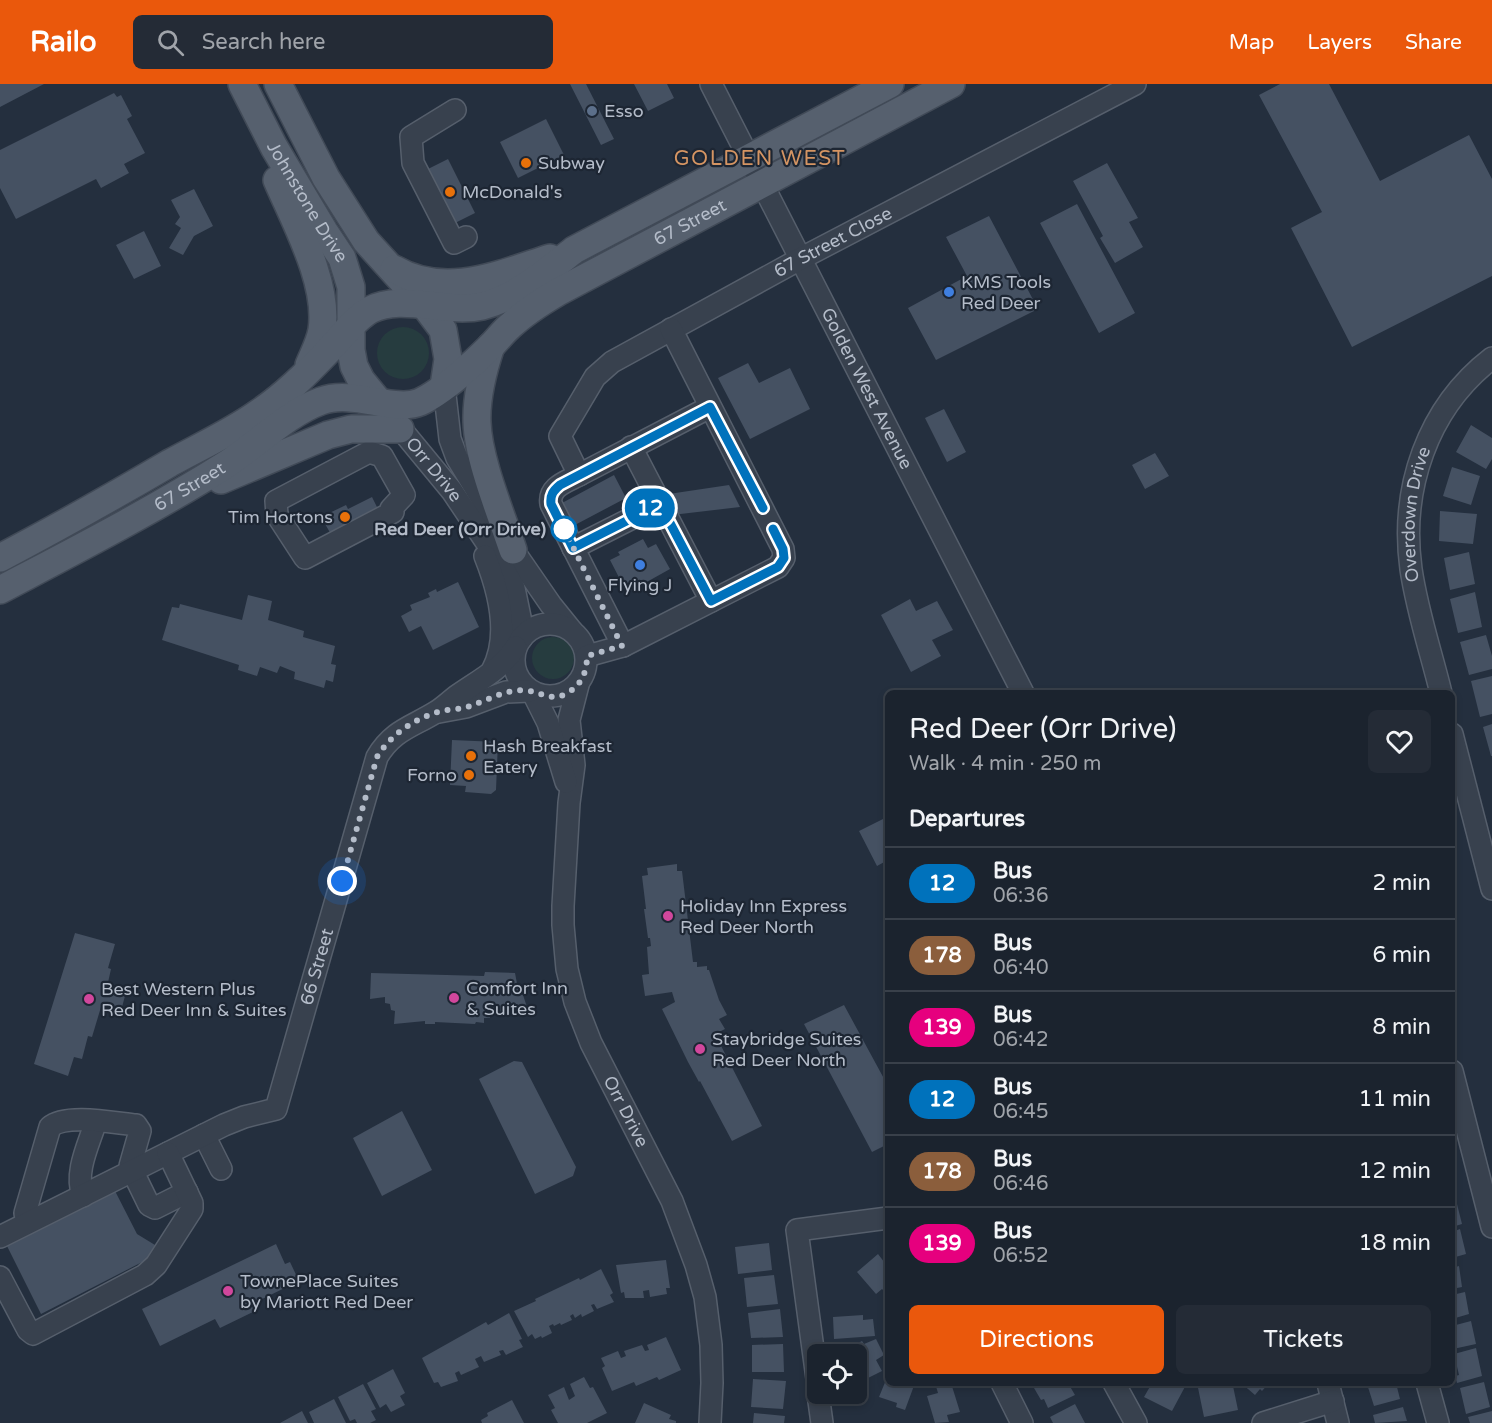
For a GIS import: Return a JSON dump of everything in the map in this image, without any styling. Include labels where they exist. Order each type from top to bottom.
[{"type":"main road","name":"Johnstone Drive","points":[[242,84],[274,147],[342,258],[351,287],[352,326]]},
{"type":"main road","name":"Johnstone Drive","points":[[278,84],[326,178],[366,241],[425,306]]},
{"type":"main road","name":"67 Street","points":[[425,306],[481,307],[502,299],[541,275],[574,250],[890,84]]},
{"type":"main road","name":"67 Street","points":[[444,386],[532,308],[558,292],[951,84]]},
{"type":"main road","points":[[274,147],[271,166],[304,242],[321,299],[320,340],[304,377]]},
{"type":"main road","points":[[385,264],[406,276],[453,285],[475,281],[574,250]]},
{"type":"main road","points":[[404,302],[425,306],[443,330],[446,342],[448,358],[444,386],[412,405],[379,402],[361,380],[354,366],[351,350],[352,326],[370,310],[379,306],[404,302]]},
{"type":"main road","name":"67 Street","points":[[0,558],[257,414],[304,377],[352,326]]},
{"type":"main road","points":[[491,346],[481,376],[477,421],[487,471],[513,550]]},
{"type":"main road","name":"67 Street","points":[[0,590],[161,503],[227,463],[303,409],[334,398],[349,397],[379,402]]},
{"type":"main road","points":[[161,503],[242,473],[328,435],[351,429],[400,429]]},
{"type":"street","name":"Golden West Avenue","points":[[711,84],[1021,690]]},
{"type":"street","name":"67 Street Close","points":[[579,475],[560,436],[594,377],[612,362],[800,259],[1135,84]]},
{"type":"street","points":[[455,110],[411,137],[413,163],[454,243],[466,237]]},
{"type":"street","points":[[587,656],[622,646],[778,567],[784,558],[783,549],[670,330]]},
{"type":"street","name":"Overdown Drive","points":[[1441,690],[1411,571],[1410,501],[1421,456],[1437,422],[1455,396],[1492,358]]},
{"type":"street","name":"Orr Drive","points":[[444,386],[450,439],[464,470],[513,550],[572,631]]},
{"type":"street","name":"Orr Drive","points":[[379,402],[452,491],[492,549],[514,588],[521,622],[518,643]]},
{"type":"street","points":[[622,646],[551,504],[552,491],[710,407]]},
{"type":"street","points":[[631,447],[711,601]]},
{"type":"street","points":[[369,452],[382,456],[404,495],[392,510],[305,558],[277,515],[276,501],[369,452]]},
{"type":"street","points":[[573,548],[660,504]]},
{"type":"street","points":[[472,522],[495,582],[499,602],[501,638],[496,663],[490,675]]},
{"type":"street","points":[[550,624],[572,631],[584,646],[587,656],[587,666],[578,685],[557,696],[545,697],[531,692],[521,682],[515,671],[514,659],[518,643],[529,631],[539,626],[550,624]]},
{"type":"street","name":"66 Street","points":[[204,1135],[244,1117],[276,1109],[377,757],[384,746],[393,736],[435,712],[490,675],[506,661],[518,643]]},
{"type":"street","name":"Orr Drive","points":[[578,685],[569,720],[574,765],[570,795],[563,925],[570,987],[591,1043],[672,1201],[696,1264],[705,1297],[711,1345],[710,1423]]},
{"type":"street","name":"Orr Drive","points":[[531,692],[548,723],[570,795]]},
{"type":"street","name":"66 Street","points":[[435,712],[466,707],[506,693],[531,692]]},
{"type":"street","points":[[1455,745],[1491,882]]},
{"type":"street","points":[[1455,1083],[1492,1227]]},
{"type":"street","points":[[27,1223],[25,1213],[50,1127],[58,1122],[76,1120],[136,1125],[139,1127],[130,1166],[152,1208],[187,1192]]},
{"type":"street","points":[[82,1196],[79,1186],[80,1176],[96,1121]]},
{"type":"street","points":[[0,1237],[204,1135],[221,1169]]},
{"type":"street","points":[[0,1277],[28,1330],[33,1334],[146,1275],[156,1265],[192,1209],[192,1203],[168,1153]]},
{"type":"street","points":[[812,1344],[797,1230],[885,1218]]},
{"type":"street","points":[[1004,1386],[1022,1423]]},
{"type":"street","points":[[1116,1386],[1136,1423]]},
{"type":"street","points":[[1429,1386],[1438,1423]]},
{"type":"street","points":[[1263,1423],[1330,1392],[1338,1423]]},
{"type":"street","points":[[820,1404],[822,1423]]},
{"type":"green space","points":[[398,327],[408,327],[418,331],[425,338],[429,353],[425,368],[418,375],[408,379],[398,379],[388,375],[381,368],[377,358],[377,348],[381,338],[388,331]]},
{"type":"green space","points":[[553,637],[568,643],[574,658],[568,673],[553,679],[538,673],[532,658],[538,643]]},
{"type":"building","points":[[0,84],[44,84],[0,107]]},
{"type":"building","name":"Esso","points":[[570,84],[586,84],[614,139],[601,145]]},
{"type":"building","points":[[634,84],[667,84],[674,98],[648,111]]},
{"type":"building","points":[[1280,84],[1329,84],[1380,181],[1469,135],[1492,179],[1492,276],[1352,347],[1291,228],[1322,212],[1259,95]]},
{"type":"building","points":[[114,93],[117,97],[121,95],[132,116],[127,119],[145,153],[124,164],[129,173],[101,188],[96,179],[16,219],[0,188],[0,150]]},
{"type":"building","points":[[546,119],[564,155],[518,178],[500,142]]},
{"type":"building","name":"McDonald's","points":[[448,159],[475,213],[451,225],[424,171]]},
{"type":"building","points":[[1107,163],[1138,218],[1129,222],[1143,247],[1115,263],[1100,238],[1103,236],[1073,181]]},
{"type":"building","points":[[194,189],[213,226],[194,236],[183,255],[169,248],[181,228],[175,224],[180,217],[171,200]]},
{"type":"building","points":[[1077,204],[1135,313],[1099,333],[1040,223]]},
{"type":"building","points":[[989,216],[1038,309],[936,360],[908,308],[967,276],[946,237]]},
{"type":"building","points":[[144,231],[161,266],[134,279],[116,245]]},
{"type":"building","points":[[748,363],[759,383],[790,368],[810,409],[750,439],[718,378]]},
{"type":"building","points":[[944,409],[966,452],[947,462],[925,418]]},
{"type":"building","points":[[1471,425],[1492,438],[1492,459],[1486,469],[1456,452]]},
{"type":"building","points":[[1155,453],[1169,476],[1145,489],[1132,465]]},
{"type":"building","points":[[1452,467],[1480,476],[1471,505],[1443,496]]},
{"type":"building","points":[[614,475],[626,498],[573,526],[562,503]]},
{"type":"building","points":[[729,485],[740,507],[672,515],[662,495]]},
{"type":"building","name":"Tim Hortons","points":[[372,497],[378,509],[332,536],[321,517],[346,505],[348,509]]},
{"type":"building","points":[[1440,511],[1477,514],[1473,544],[1439,541]]},
{"type":"building","name":"Flying J","points":[[643,539],[648,548],[656,544],[670,569],[627,593],[610,560],[620,555],[618,552]]},
{"type":"building","points":[[1469,552],[1475,584],[1450,590],[1444,558]]},
{"type":"building","points":[[458,582],[479,627],[433,650],[421,626],[409,632],[401,616],[412,610],[410,605],[430,597],[428,593],[436,589],[437,592]]},
{"type":"building","points":[[1475,592],[1482,627],[1458,633],[1450,599]]},
{"type":"building","points":[[248,595],[272,601],[268,620],[304,631],[303,637],[335,646],[331,664],[336,665],[333,682],[326,680],[324,688],[294,679],[295,672],[280,666],[277,673],[260,667],[257,676],[238,670],[239,665],[162,640],[172,607],[179,608],[180,604],[242,620]]},
{"type":"building","points":[[910,599],[916,611],[937,601],[953,630],[932,640],[941,656],[911,672],[881,615]]},
{"type":"building","points":[[1486,635],[1492,656],[1492,669],[1469,675],[1460,642]]},
{"type":"building","points":[[1492,676],[1492,714],[1480,717],[1471,681]]},
{"type":"building","points":[[1492,724],[1492,756],[1491,756],[1483,727]]},
{"type":"building","points":[[452,740],[498,742],[496,790],[491,794],[465,792],[466,786],[450,785]]},
{"type":"building","points":[[883,819],[885,823],[885,862],[877,866],[859,831]]},
{"type":"building","points":[[677,864],[677,871],[682,871],[693,962],[697,962],[697,967],[707,966],[727,1015],[719,1019],[725,1029],[715,1034],[762,1126],[732,1141],[688,1062],[662,1009],[675,1002],[672,992],[645,996],[642,975],[649,974],[647,947],[651,946],[644,909],[646,909],[642,876],[648,875],[647,868]]},
{"type":"building","name":"Best Western Plus Red Deer Inn & Suites","points":[[75,933],[115,944],[108,968],[111,969],[107,987],[126,992],[121,1011],[101,1007],[92,1037],[88,1036],[82,1059],[74,1057],[68,1076],[34,1064]]},
{"type":"building","name":"Comfort Inn & Suites","points":[[485,972],[515,973],[518,989],[522,992],[527,1007],[504,1009],[504,1015],[490,1015],[490,1018],[484,1018],[484,1023],[435,1022],[435,1024],[425,1024],[425,1021],[394,1024],[395,1011],[391,1010],[390,1004],[385,1003],[385,997],[370,999],[371,973],[484,976]]},
{"type":"building","points":[[844,1005],[885,1080],[885,1146],[872,1152],[804,1024]]},
{"type":"building","points":[[514,1061],[522,1062],[576,1167],[573,1176],[535,1194],[479,1079]]},
{"type":"building","points":[[402,1111],[432,1170],[382,1196],[353,1138]]},
{"type":"building","points":[[114,1189],[137,1234],[155,1245],[148,1259],[41,1314],[6,1244]]},
{"type":"building","points":[[1455,1200],[1462,1224],[1455,1226]]},
{"type":"building","points":[[1460,1229],[1466,1254],[1455,1257],[1455,1231]]},
{"type":"building","points":[[769,1243],[772,1270],[738,1274],[735,1247]]},
{"type":"building","name":"TownePlace Suites by Mariott Red Deer","points":[[276,1244],[285,1264],[290,1262],[299,1281],[256,1302],[259,1309],[220,1328],[215,1319],[160,1346],[142,1309]]},
{"type":"building","points":[[878,1254],[885,1263],[885,1292],[882,1289],[876,1294],[857,1272]]},
{"type":"building","points":[[666,1260],[670,1288],[666,1288],[667,1294],[650,1297],[649,1290],[643,1291],[644,1298],[625,1298],[624,1292],[621,1293],[616,1265]]},
{"type":"building","points":[[1459,1266],[1462,1287],[1455,1288],[1455,1267]]},
{"type":"building","points":[[601,1269],[613,1293],[610,1295],[614,1302],[597,1309],[594,1304],[591,1305],[594,1311],[575,1318],[573,1314],[570,1316],[572,1320],[561,1325],[560,1323],[549,1326],[552,1333],[542,1338],[541,1336],[535,1339],[532,1334],[528,1337],[514,1311]]},
{"type":"building","points":[[774,1275],[778,1304],[747,1307],[744,1278]]},
{"type":"building","points":[[1465,1292],[1469,1314],[1455,1318],[1455,1294]]},
{"type":"building","points":[[780,1309],[783,1337],[751,1338],[748,1313]]},
{"type":"building","points":[[509,1313],[522,1339],[519,1340],[523,1347],[506,1355],[503,1350],[499,1351],[501,1355],[484,1362],[481,1356],[475,1359],[479,1367],[461,1375],[459,1371],[455,1373],[458,1381],[441,1387],[438,1382],[434,1383],[422,1358],[486,1322],[488,1325]]},
{"type":"building","points":[[863,1315],[863,1320],[873,1319],[875,1336],[834,1339],[833,1317]]},
{"type":"building","points":[[1471,1321],[1476,1344],[1455,1349],[1455,1325]]},
{"type":"building","points":[[666,1337],[681,1370],[659,1380],[657,1377],[636,1386],[634,1382],[612,1391],[602,1368],[605,1366],[601,1358],[618,1351],[621,1358],[626,1356],[624,1351],[642,1345],[645,1351],[649,1350],[647,1345]]},
{"type":"building","points":[[876,1339],[884,1355],[876,1360],[882,1371],[867,1378],[867,1344],[864,1344]]},
{"type":"building","points":[[783,1344],[784,1372],[752,1372],[752,1345]]},
{"type":"building","points":[[1476,1348],[1482,1376],[1457,1383],[1455,1376],[1459,1375],[1455,1354]]},
{"type":"building","points":[[393,1369],[405,1393],[400,1396],[405,1405],[391,1412],[386,1404],[380,1408],[367,1383]]},
{"type":"building","points":[[584,1377],[590,1388],[593,1387],[607,1413],[587,1423],[558,1423],[551,1410],[555,1408],[548,1395],[564,1387],[569,1400],[575,1396],[570,1384]]},
{"type":"building","points":[[753,1379],[786,1381],[783,1409],[751,1407]]},
{"type":"building","points":[[885,1382],[885,1386],[914,1386],[905,1410],[896,1407],[897,1403],[879,1397]]},
{"type":"building","points":[[1484,1382],[1490,1407],[1466,1414],[1460,1388]]},
{"type":"building","points":[[363,1384],[376,1409],[371,1411],[376,1420],[370,1423],[357,1423],[355,1419],[350,1421],[338,1397]]},
{"type":"building","points":[[936,1386],[952,1386],[960,1412],[947,1415],[949,1422],[935,1423],[927,1396],[938,1393]]},
{"type":"building","points":[[1070,1386],[1075,1395],[1048,1408],[1044,1399],[1041,1400],[1034,1388]]},
{"type":"building","points":[[1150,1386],[1185,1386],[1172,1411],[1144,1397]]},
{"type":"building","points":[[1198,1386],[1233,1386],[1238,1410],[1204,1417]]},
{"type":"building","points":[[1244,1386],[1266,1386],[1262,1391],[1260,1389],[1255,1395]]},
{"type":"building","points":[[1368,1386],[1400,1386],[1397,1387],[1400,1399],[1374,1406]]},
{"type":"building","points":[[334,1399],[346,1423],[314,1423],[309,1412]]},
{"type":"building","points":[[512,1400],[524,1423],[482,1423],[481,1420],[488,1416],[487,1413]]},
{"type":"building","points":[[644,1403],[671,1415],[669,1419],[676,1423],[635,1423]]},
{"type":"building","points":[[1075,1404],[1085,1423],[1053,1423],[1050,1417]]},
{"type":"building","points":[[1403,1407],[1407,1421],[1375,1423],[1373,1415]]},
{"type":"building","points":[[302,1411],[308,1423],[280,1423]]},
{"type":"building","points":[[1492,1411],[1492,1423],[1470,1423],[1468,1417]]},
{"type":"building","points":[[754,1413],[785,1416],[784,1423],[753,1423]]},
{"type":"bus line","name":"12","points":[[763,508],[710,407],[560,485],[552,491],[550,498],[573,548],[660,504],[711,601],[778,567],[784,558],[783,549],[773,529]]},
{"type":"place","name":"Esso","points":[[592,111]]},
{"type":"place","name":"Subway","points":[[526,163]]},
{"type":"place","name":"McDonald's","points":[[450,192]]},
{"type":"place","name":"KMS Tools Red Deer","points":[[949,292]]},
{"type":"place","name":"Tim Hortons","points":[[345,517]]},
{"type":"place","name":"Red Deer (Orr Drive)","points":[[564,529]]},
{"type":"place","name":"Flying J","points":[[640,565]]},
{"type":"place","name":"Hash Breakfast Eatery","points":[[471,756]]},
{"type":"place","name":"Forno","points":[[469,775]]},
{"type":"place","name":"Holiday Inn Express Red Deer North","points":[[668,916]]},
{"type":"place","name":"Comfort Inn & Suites","points":[[454,998]]},
{"type":"place","name":"Best Western Plus Red Deer Inn & Suites","points":[[89,999]]},
{"type":"place","name":"Staybridge Suites Red Deer North","points":[[700,1049]]},
{"type":"place","name":"TownePlace Suites by Mariott Red Deer","points":[[228,1291]]},
{"type":"district","name":"GOLDEN WEST","points":[[760,158]]},
{"type":"route","points":[[342,881],[377,757],[393,736],[435,712],[466,707],[493,696],[530,691],[545,697],[568,692],[578,685],[584,676],[587,656],[622,646],[564,529]]}]
